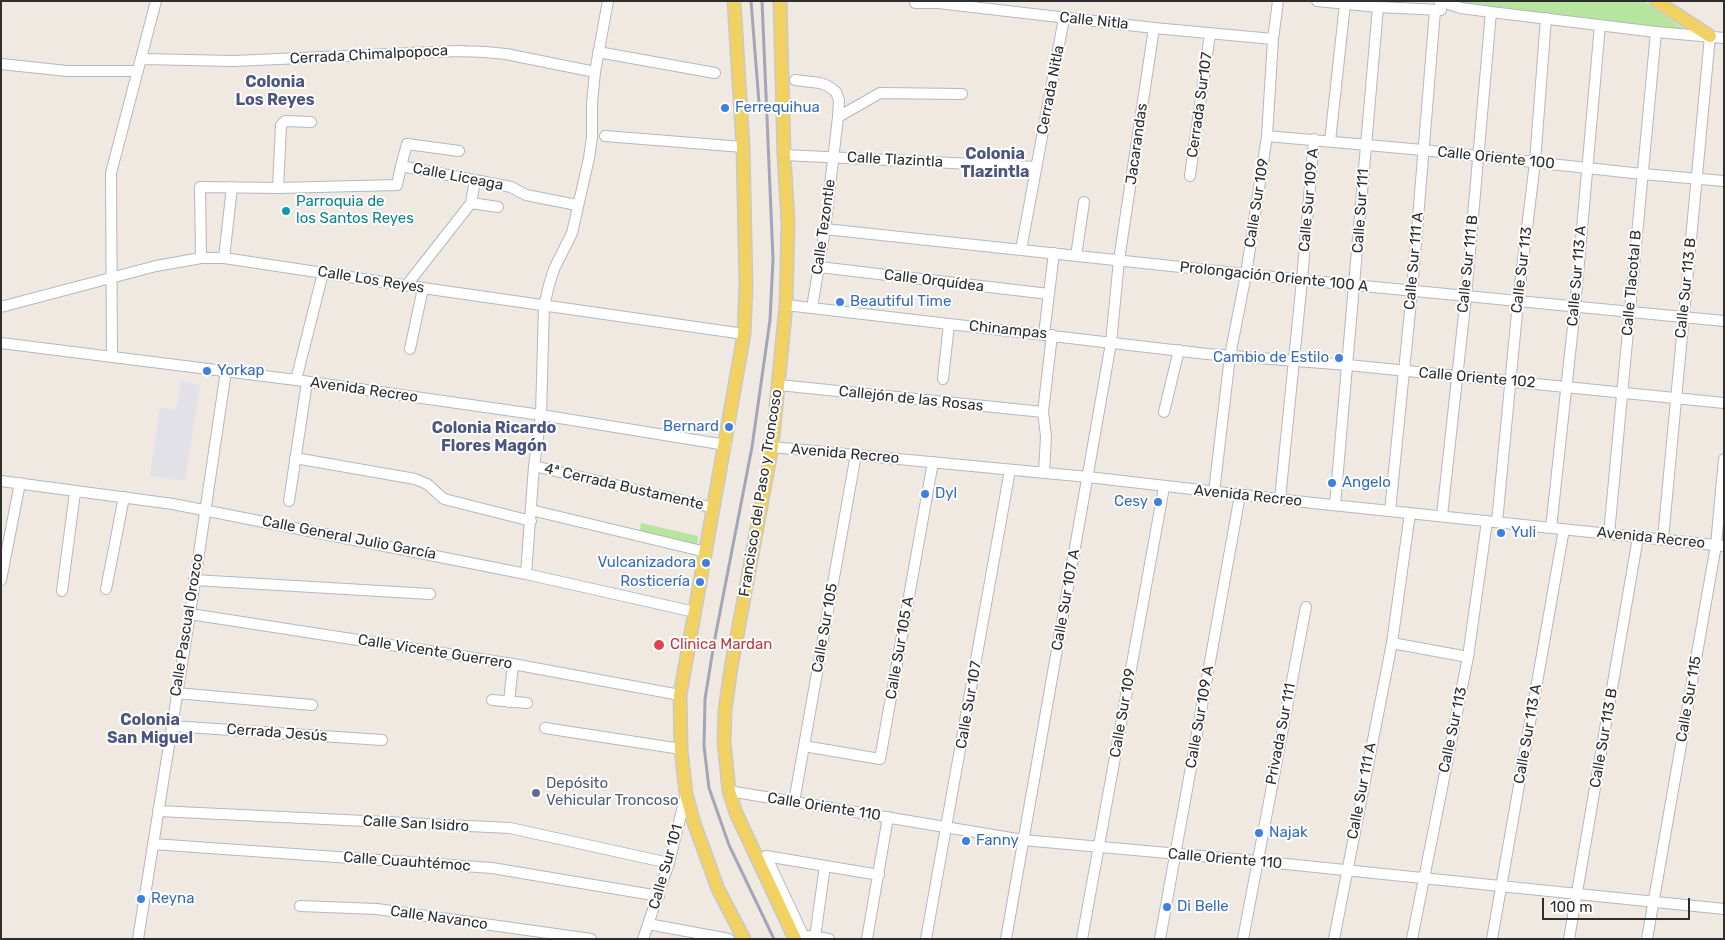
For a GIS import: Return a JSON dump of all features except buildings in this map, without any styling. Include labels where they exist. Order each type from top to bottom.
[{"type":"main road","points":[[734,1],[742,147],[746,285],[744,334],[726,445],[680,694],[681,749],[686,794],[694,824],[718,889],[744,939]]},
{"type":"main road","name":"Francisco del Paso y Troncoso","points":[[780,1],[784,155],[788,222],[786,305],[772,447],[725,710],[724,742],[729,791],[751,847],[805,937]]},
{"type":"main road","points":[[1656,1],[1710,36]]},
{"type":"street","points":[[112,356],[111,174],[156,1]]},
{"type":"street","points":[[526,574],[534,466],[541,415],[544,306],[554,270],[572,233],[578,205],[592,137],[594,72],[608,1]]},
{"type":"street","name":"Calle Sur 109","points":[[1214,492],[1230,356],[1246,274],[1268,136],[1273,39],[1278,1]]},
{"type":"street","points":[[1317,1],[1378,7],[1437,6],[1461,8],[1656,32],[1724,38]]},
{"type":"street","name":"Calle Nitla","points":[[915,3],[938,3],[1154,28],[1273,39]]},
{"type":"street","name":"Calle Sur 109 A","points":[[1330,141],[1345,4]]},
{"type":"street","name":"Calle Sur 111 A","points":[[1390,511],[1412,291],[1437,6]]},
{"type":"street","name":"Calle Sur 111","points":[[1335,505],[1378,7]]},
{"type":"street","name":"Calle Sur 111 B","points":[[1442,516],[1466,296],[1492,12]]},
{"type":"street","name":"Cerrada Nitla","points":[[1021,250],[1064,18]]},
{"type":"street","name":"Calle Sur 113","points":[[1412,939],[1468,657],[1492,521],[1511,381],[1518,302],[1535,162],[1546,18]]},
{"type":"street","name":"Calle Sur 113 A","points":[[1551,528],[1575,308],[1600,25]]},
{"type":"street","name":"Jacarandas","points":[[1120,260],[1154,28]]},
{"type":"street","name":"Calle Tlacotal B","points":[[1609,534],[1656,32]]},
{"type":"street","name":"Cerrada Sur107","points":[[1190,176],[1210,34]]},
{"type":"street","name":"Calle Sur 113 B","points":[[1663,539],[1682,318],[1698,179],[1710,36]]},
{"type":"street","name":"Cerrada Chimalpopoca","points":[[141,59],[234,61],[457,51],[506,54],[594,72]]},
{"type":"street","points":[[598,52],[715,73]]},
{"type":"street","points":[[1,64],[67,71],[138,71]]},
{"type":"street","name":"Calle Tezontle","points":[[795,80],[820,83],[828,86],[836,92],[839,100],[825,229],[812,308]]},
{"type":"street","points":[[838,117],[880,93],[962,94]]},
{"type":"street","points":[[278,188],[281,125],[288,121],[311,122]]},
{"type":"street","points":[[605,136],[742,147]]},
{"type":"street","name":"Calle Oriente 100","points":[[1268,136],[1365,144],[1724,181]]},
{"type":"street","name":"Calle Sur 109 A","points":[[1280,499],[1314,139]]},
{"type":"street","points":[[401,166],[407,144],[459,151]]},
{"type":"street","name":"Calle Tlazintla","points":[[784,155],[1036,167]]},
{"type":"street","name":"Calle Liceaga","points":[[201,258],[200,187],[278,188],[397,185],[401,166],[511,187],[526,195],[578,205]]},
{"type":"street","points":[[406,286],[470,203],[475,181]]},
{"type":"street","points":[[224,258],[232,187]]},
{"type":"street","points":[[1076,256],[1084,202]]},
{"type":"street","points":[[470,203],[498,207]]},
{"type":"street","name":"Prolongación Oriente 100 A","points":[[825,229],[1355,286],[1724,322]]},
{"type":"street","points":[[1044,473],[1046,436],[1043,412],[1049,294],[1054,253]]},
{"type":"street","name":"Calle Los Reyes","points":[[1,307],[112,277],[201,258],[224,258],[744,334]]},
{"type":"street","name":"Calle Sur 107 A","points":[[1006,939],[1111,342],[1120,260]]},
{"type":"street","name":"Calle Orquídea","points":[[819,268],[1049,294]]},
{"type":"street","points":[[289,501],[302,381],[323,273]]},
{"type":"street","points":[[410,349],[423,288]]},
{"type":"street","name":"Chinampas","points":[[786,305],[1230,356]]},
{"type":"street","points":[[943,379],[949,324]]},
{"type":"street","name":"Avenida Recreo","points":[[1,343],[302,381],[541,415],[726,445]]},
{"type":"street","points":[[1164,412],[1179,350]]},
{"type":"street","name":"Calle Oriente 102","points":[[1230,356],[1348,365],[1724,403]]},
{"type":"street","name":"Calle Pascual Orozco","points":[[138,939],[190,614],[226,371]]},
{"type":"street","name":"Callejón de las Rosas","points":[[779,385],[1043,412]]},
{"type":"street","name":"Avenida Recreo","points":[[772,447],[1088,477],[1240,495],[1720,545]]},
{"type":"street","name":"Calle Sur 105","points":[[794,802],[856,454]]},
{"type":"street","points":[[295,458],[415,479],[427,484],[444,499],[531,521]]},
{"type":"street","name":"Calle Sur 115","points":[[1647,939],[1720,545],[1724,459]]},
{"type":"street","name":"Calle Sur 105 A","points":[[804,746],[880,759],[933,462]]},
{"type":"street","name":"4ª Cerrada Bustamente","points":[[534,466],[714,508]]},
{"type":"street","name":"Calle Sur 107","points":[[926,939],[1010,470]]},
{"type":"street","name":"Calle General Julio García","points":[[1,481],[174,504],[526,574],[695,612]]},
{"type":"street","points":[[1,580],[20,483]]},
{"type":"street","name":"Calle Sur 109","points":[[1082,939],[1164,486]]},
{"type":"street","points":[[62,591],[75,492]]},
{"type":"street","name":"Calle Sur 109 A","points":[[1160,939],[1240,495]]},
{"type":"street","points":[[106,589],[124,497]]},
{"type":"street","points":[[531,510],[706,552]]},
{"type":"street","name":"Calle Sur 111 A","points":[[1334,939],[1392,643],[1410,513]]},
{"type":"street","name":"Calle Sur 113 A","points":[[1492,939],[1564,529]]},
{"type":"street","name":"Calle Sur 113 B","points":[[1569,939],[1638,537]]},
{"type":"street","points":[[194,580],[430,594]]},
{"type":"street","name":"Privada Sur 111","points":[[1257,861],[1306,607]]},
{"type":"street","name":"Calle Vicente Guerrero","points":[[190,614],[513,664],[680,694]]},
{"type":"street","points":[[1392,643],[1468,657]]},
{"type":"street","points":[[509,702],[513,664]]},
{"type":"street","points":[[176,693],[312,705]]},
{"type":"street","points":[[492,700],[527,703]]},
{"type":"street","name":"Cerrada Jesús","points":[[171,726],[382,740]]},
{"type":"street","points":[[545,728],[681,749]]},
{"type":"street","name":"Calle Oriente 110","points":[[729,791],[1023,840],[1501,885],[1724,909]]},
{"type":"street","name":"Calle Sur 101","points":[[643,939],[669,863],[686,794]]},
{"type":"street","name":"Calle San Isidro","points":[[158,811],[510,828],[669,863]]},
{"type":"street","points":[[867,939],[888,817]]},
{"type":"street","name":"Calle Cuauhtémoc","points":[[153,844],[492,868],[659,896]]},
{"type":"street","points":[[779,896],[766,856],[879,875]]},
{"type":"street","points":[[1243,939],[1257,861]]},
{"type":"street","points":[[825,866],[805,937],[829,939]]},
{"type":"street","name":"Calle Navanco","points":[[300,906],[377,909],[591,939]]},
{"type":"street","points":[[648,924],[729,939]]},
{"type":"shaded area","points":[[181,381],[200,385],[185,481],[150,476],[160,407],[176,410]]},
{"type":"green space","points":[[1452,1],[1644,1],[1688,32],[1461,4]]},
{"type":"green space","points":[[641,523],[698,536],[697,548],[639,535]]},
{"type":"railway","points":[[751,1],[759,103]]},
{"type":"railway","points":[[762,1],[773,259],[770,320],[752,447],[705,699],[704,746],[709,788],[729,845],[774,939]]},
{"type":"place","name":"Ferrequihua","points":[[725,108]]},
{"type":"place","name":"Parroquia de los Santos Reyes","points":[[286,211]]},
{"type":"place","name":"Beautiful Time","points":[[840,302]]},
{"type":"place","name":"Cambio de Estilo","points":[[1339,358]]},
{"type":"place","name":"Yorkap","points":[[207,371]]},
{"type":"place","name":"Bernard","points":[[729,427]]},
{"type":"place","name":"Angelo","points":[[1332,483]]},
{"type":"place","name":"Dyl","points":[[925,494]]},
{"type":"place","name":"Cesy","points":[[1158,502]]},
{"type":"place","name":"Yuli","points":[[1501,533]]},
{"type":"place","name":"Vulcanizadora","points":[[706,563]]},
{"type":"place","name":"Rosticería","points":[[700,582]]},
{"type":"place","name":"Clinica Mardan","points":[[659,645]]},
{"type":"place","name":"Depósito Vehicular Troncoso","points":[[536,793]]},
{"type":"place","name":"Najak","points":[[1259,833]]},
{"type":"place","name":"Fanny","points":[[966,841]]},
{"type":"place","name":"Reyna","points":[[141,899]]},
{"type":"place","name":"Di Belle","points":[[1167,907]]},
{"type":"district","name":"Colonia Los Reyes","points":[[275,91]]},
{"type":"district","name":"Colonia Tlazintla","points":[[995,163]]},
{"type":"district","name":"Colonia Ricardo Flores Magón","points":[[494,437]]},
{"type":"district","name":"Colonia San Miguel","points":[[150,729]]}]
